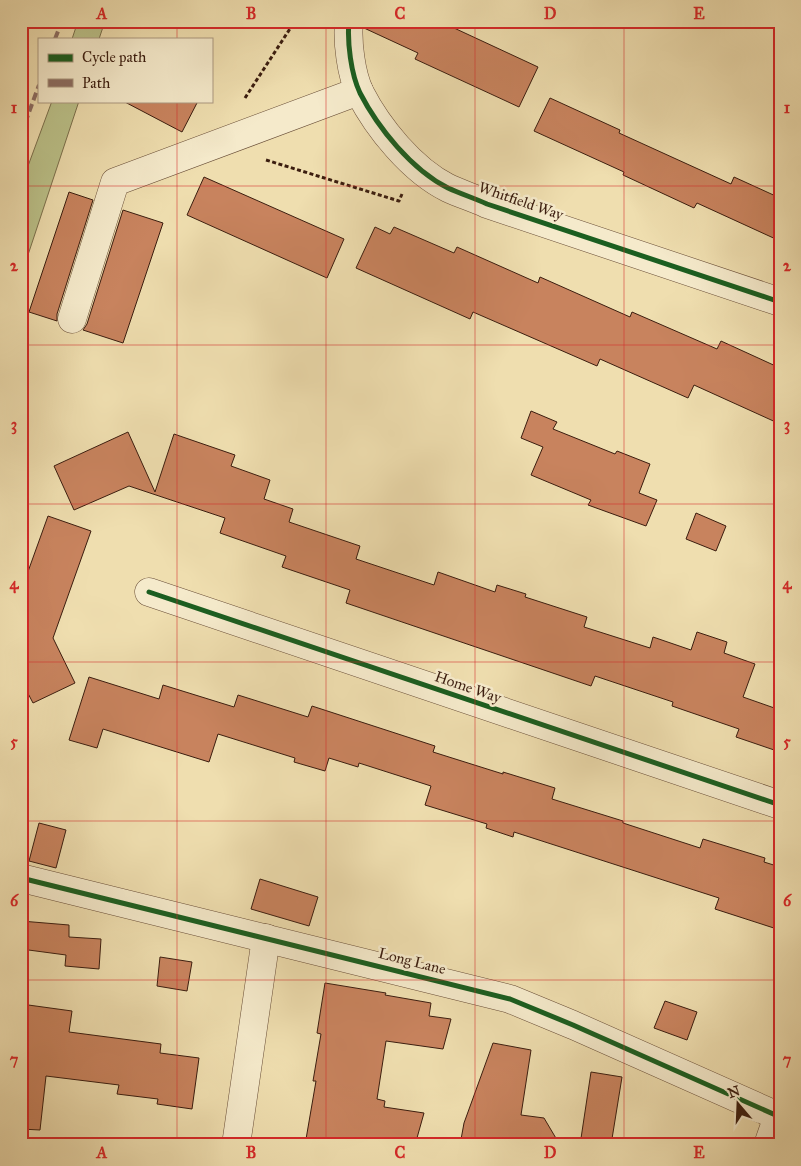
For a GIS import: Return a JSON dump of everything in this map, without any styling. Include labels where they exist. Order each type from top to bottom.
[{"type":"street","name":"Whitfield Way","points":[[349,21],[351,61],[360,91],[375,118],[396,146],[419,168],[447,187],[487,204],[780,302]]},
{"type":"street","points":[[72,319],[115,182],[360,91]]},
{"type":"street","name":"Home Way","points":[[149,592],[780,805]]},
{"type":"street","name":"Long Lane","points":[[21,878],[510,999],[573,1024],[779,1116],[768,1145]]},
{"type":"street","points":[[236,1145],[266,938]]},
{"type":"green space","points":[[78,21],[105,21],[99,38],[72,38]]},
{"type":"green space","points":[[52,102],[79,102],[21,276],[21,185]]},
{"type":"building","points":[[365,21],[439,21],[538,67],[519,107],[415,59],[418,53],[364,28]]},
{"type":"building","points":[[550,98],[620,130],[619,133],[731,184],[734,177],[780,198],[780,241],[697,203],[694,208],[623,175],[624,172],[534,131]]},
{"type":"building","points":[[125,102],[197,102],[182,132]]},
{"type":"building","points":[[204,177],[344,239],[327,278],[187,215]]},
{"type":"building","points":[[69,192],[93,200],[57,314],[57,321],[29,312]]},
{"type":"building","points":[[123,210],[163,223],[123,343],[83,330],[87,324]]},
{"type":"building","points":[[375,227],[390,234],[394,227],[454,253],[457,247],[538,283],[540,277],[630,317],[632,312],[717,349],[721,341],[780,368],[780,424],[694,385],[688,398],[600,359],[597,366],[473,312],[470,319],[356,268]]},
{"type":"building","points":[[531,411],[557,422],[553,429],[615,454],[617,451],[650,464],[639,493],[657,500],[646,526],[588,505],[591,500],[531,475],[543,447],[521,438]]},
{"type":"building","points":[[128,432],[155,492],[174,434],[235,455],[231,466],[270,480],[264,499],[293,509],[289,522],[360,546],[356,559],[434,585],[438,572],[495,592],[497,585],[526,594],[525,597],[587,617],[584,627],[650,648],[653,637],[691,650],[697,632],[727,642],[724,653],[755,664],[743,697],[780,710],[780,752],[736,737],[739,729],[672,706],[673,702],[595,676],[591,686],[346,603],[350,590],[282,567],[286,556],[220,533],[225,518],[129,486],[74,510],[54,466]]},
{"type":"building","points":[[696,513],[726,526],[716,551],[686,539]]},
{"type":"building","points":[[48,516],[91,531],[53,638],[75,683],[33,703],[21,680],[21,591]]},
{"type":"building","points":[[89,677],[159,699],[163,685],[234,707],[238,695],[308,717],[312,706],[435,746],[433,752],[555,788],[552,799],[623,821],[623,823],[700,848],[703,839],[765,858],[764,862],[780,867],[780,930],[715,909],[719,898],[514,832],[513,837],[486,828],[487,824],[425,805],[431,786],[359,763],[358,767],[329,758],[325,771],[294,762],[295,758],[218,734],[209,762],[103,729],[97,748],[69,740]]},
{"type":"building","points":[[39,823],[66,830],[56,868],[29,861]]},
{"type":"building","points":[[260,879],[318,897],[309,926],[251,909]]},
{"type":"building","points":[[21,921],[69,925],[69,937],[101,939],[99,969],[65,966],[66,955],[21,949]]},
{"type":"building","points":[[160,957],[192,962],[187,991],[157,986]]},
{"type":"building","points":[[325,983],[431,1003],[429,1016],[451,1019],[443,1049],[386,1041],[377,1099],[385,1101],[384,1107],[424,1113],[415,1145],[305,1145],[316,1081],[313,1081],[321,1034],[317,1033]]},
{"type":"building","points":[[665,1001],[697,1012],[687,1040],[654,1028]]},
{"type":"building","points":[[21,1004],[72,1011],[69,1032],[161,1044],[160,1053],[199,1058],[192,1109],[157,1104],[158,1099],[117,1094],[119,1085],[46,1076],[40,1130],[21,1129]]},
{"type":"building","points":[[493,1043],[531,1050],[521,1115],[544,1118],[560,1145],[460,1145],[464,1123]]},
{"type":"building","points":[[591,1072],[622,1077],[611,1145],[580,1145]]},
{"type":"marked path","points":[[55,38],[62,21]]},
{"type":"marked path","points":[[21,134],[38,88]]},
{"type":"cycle path","points":[[349,21],[350,58],[354,77],[367,106],[397,147],[435,180],[448,188],[487,204],[780,302]]},
{"type":"cycle path","points":[[149,592],[780,805]]},
{"type":"cycle path","points":[[21,878],[510,999],[780,1117]]}]
